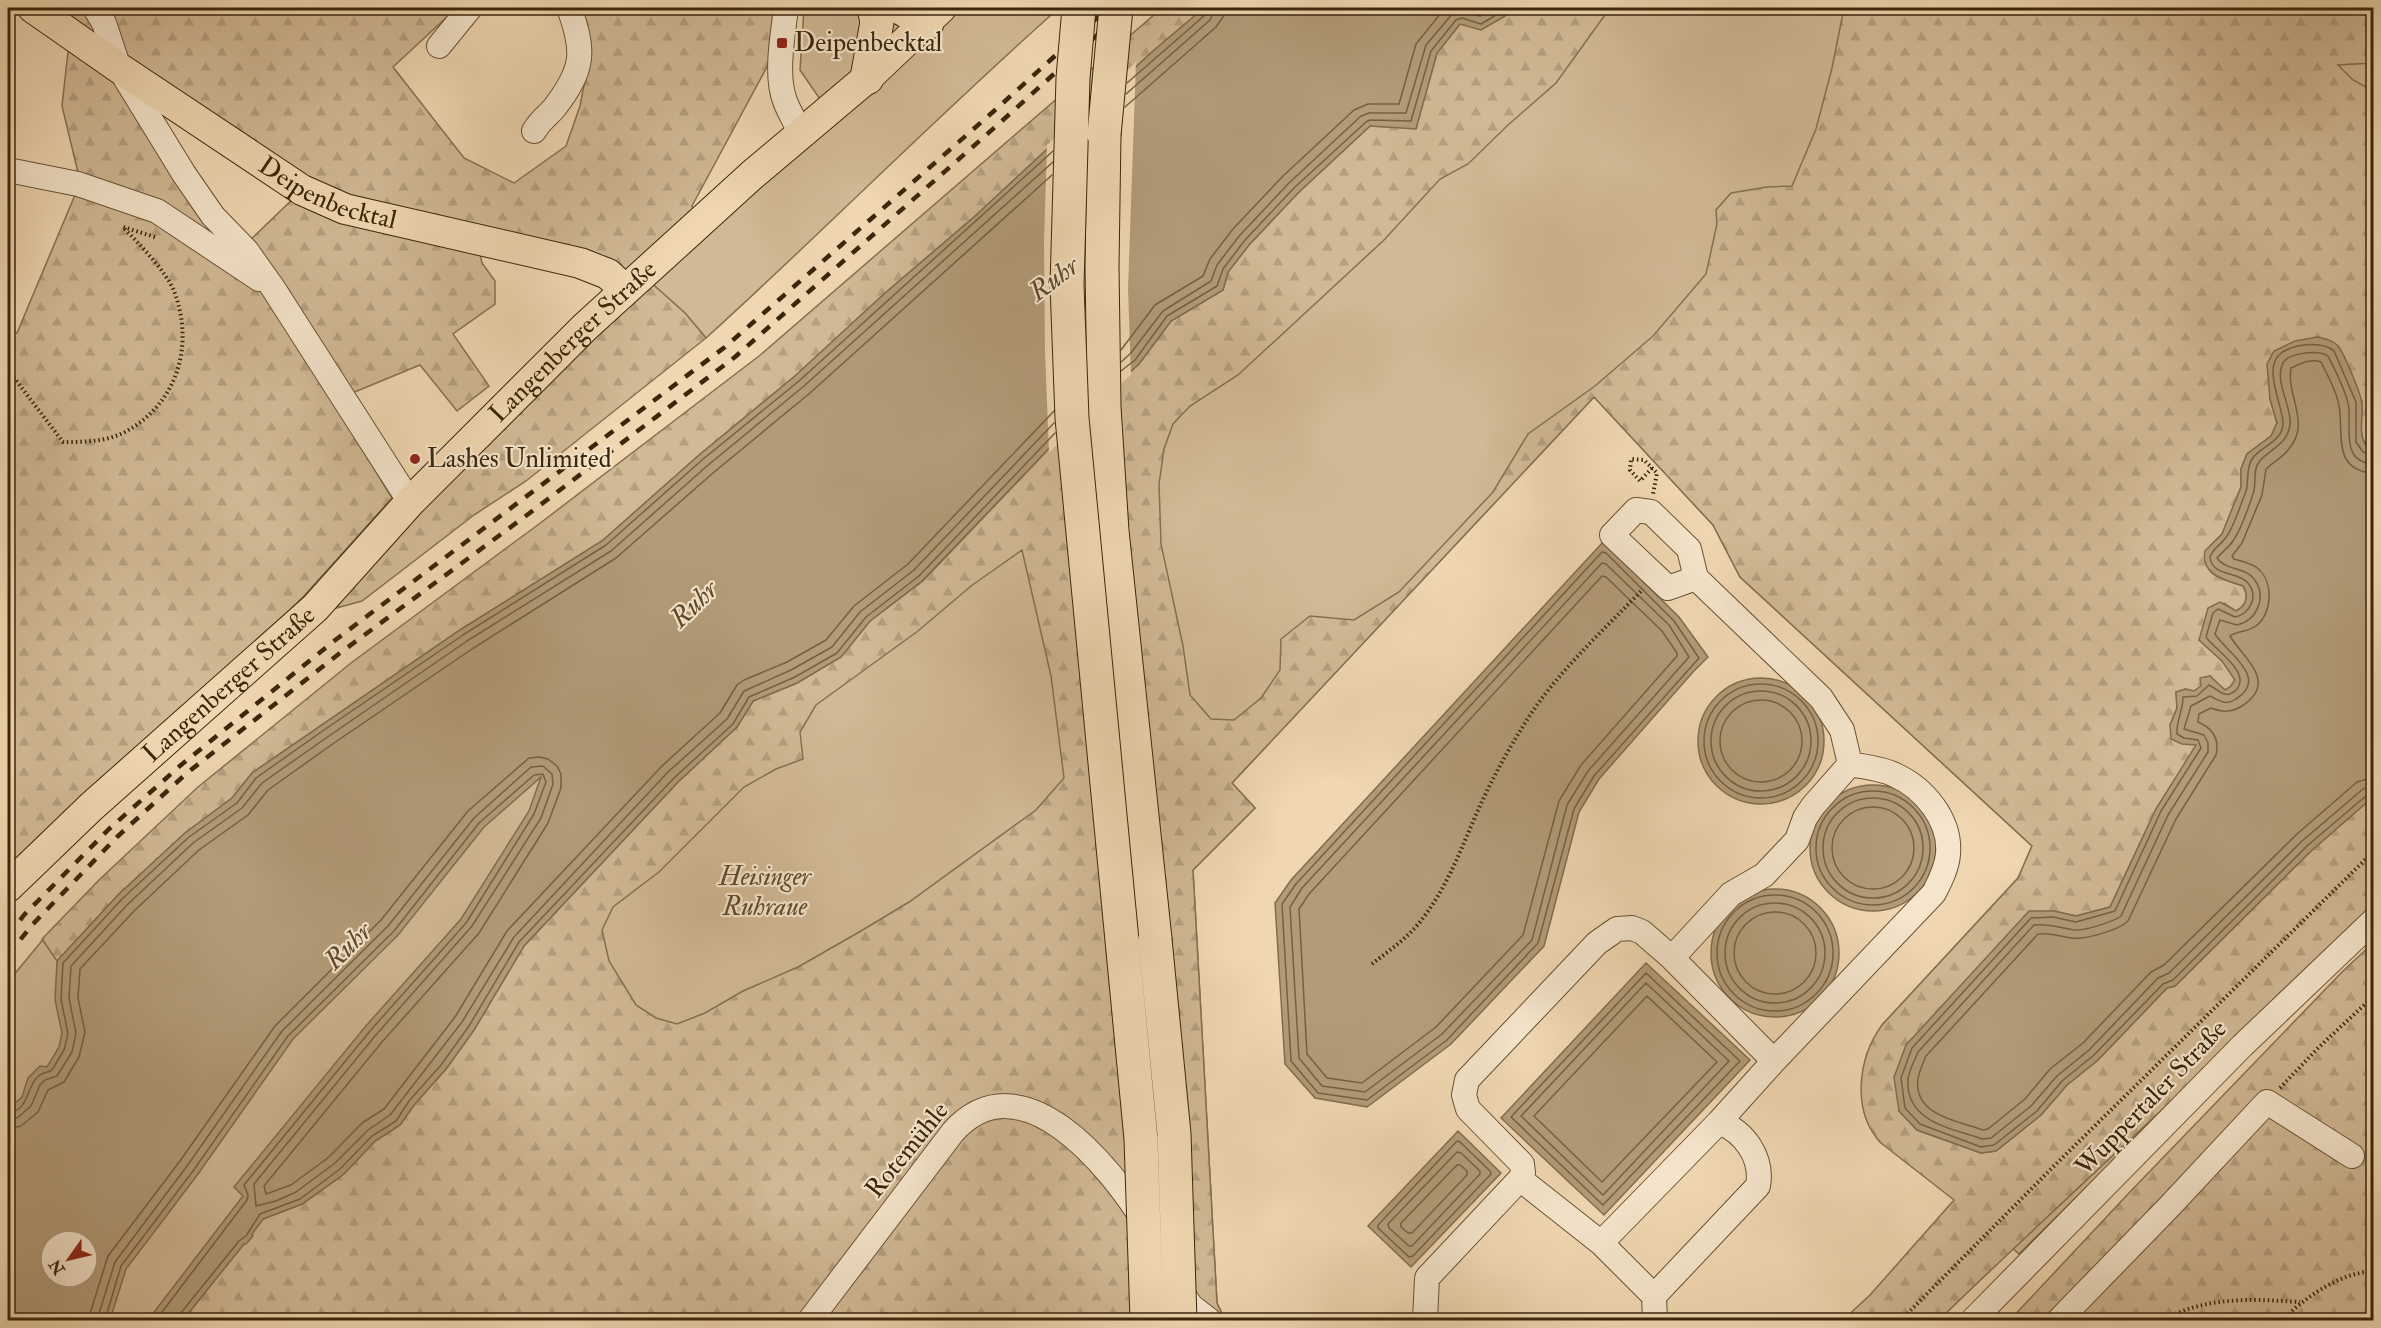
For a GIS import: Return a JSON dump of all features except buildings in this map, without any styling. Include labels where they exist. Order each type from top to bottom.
[{"type":"highway","points":[[867,78],[877,22],[874,8]]},
{"type":"highway","points":[[1080,8],[1073,78],[1066,285],[1072,417],[1141,1139],[1147,1320]]},
{"type":"highway","points":[[1116,8],[1104,135],[1102,266],[1104,407],[1112,531],[1174,1134],[1180,1320]]},
{"type":"main road","name":"Deipenbecktal","points":[[33,8],[302,190],[345,209],[580,263],[608,274],[626,290]]},
{"type":"main road","name":"Langenberger Straße","points":[[8,887],[91,807],[315,608],[410,502],[514,396],[752,175],[867,78],[926,12]]},
{"type":"street","name":"Deipenbecktal","points":[[95,8],[104,23],[119,68],[184,174],[213,216],[246,250],[273,288],[410,502]]},
{"type":"street","points":[[439,46],[470,8]]},
{"type":"street","points":[[534,131],[541,119],[553,109],[569,87],[580,62],[581,47],[569,8]]},
{"type":"street","points":[[786,8],[782,43],[782,90],[801,134]]},
{"type":"street","points":[[8,170],[78,184],[157,211],[273,288]]},
{"type":"street","points":[[1696,578],[1668,588],[1612,535],[1636,510],[1651,512],[1689,549],[1696,578],[1821,698],[1842,730],[1850,764]]},
{"type":"street","points":[[1672,958],[1731,894],[1764,875],[1797,840],[1813,806],[1850,764]]},
{"type":"street","points":[[1602,1243],[1934,893],[1945,868],[1948,843],[1940,819],[1918,789],[1893,774],[1850,764]]},
{"type":"street","name":"Wuppertaler Straße","points":[[1973,1320],[2242,1046],[2373,920]]},
{"type":"street","points":[[1425,1320],[1427,1278],[1520,1179],[1523,1173],[1522,1164],[1468,1109],[1464,1095],[1467,1080],[1597,943],[1612,931],[1622,928],[1637,930],[1672,958],[1774,1061]]},
{"type":"street","points":[[2059,1320],[2267,1102],[2352,1156]]},
{"type":"street","name":"Rotemühle","points":[[810,1320],[959,1125],[983,1109],[1007,1105],[1026,1108],[1050,1121],[1077,1141],[1099,1162],[1135,1208],[1183,1296],[1209,1320]]},
{"type":"street","points":[[1654,1296],[1758,1186],[1759,1172],[1749,1146],[1735,1130],[1719,1122]]},
{"type":"street","points":[[1520,1179],[1602,1243],[1654,1296],[1655,1320]]},
{"type":"path","points":[[8,370],[63,442],[89,442],[124,433],[153,413],[177,376],[184,336],[174,290],[149,254],[123,228],[162,241]]},
{"type":"path","points":[[1652,468],[1640,481],[1630,470],[1631,459],[1644,460],[1652,468],[1657,473],[1655,482]]},
{"type":"path","points":[[1372,964],[1422,920],[1438,896],[1452,872],[1480,806],[1503,760],[1549,689],[1655,577]]},
{"type":"path","points":[[1900,1320],[2373,851]]},
{"type":"path","points":[[2267,1102],[2319,1047],[2373,996]]},
{"type":"path","points":[[2282,1320],[2300,1302],[2324,1288],[2359,1272],[2373,1271]]},
{"type":"path","points":[[2163,1320],[2205,1303],[2227,1300],[2300,1302]]},
{"type":"green space","points":[[35,8],[454,8],[393,67],[464,158],[514,183],[566,146],[580,106],[590,53],[568,8],[775,8],[768,65],[692,206],[700,225],[625,288],[344,208]]},
{"type":"green space","points":[[804,8],[1059,8],[706,338],[685,313],[648,280],[835,121],[800,70]]},
{"type":"green space","points":[[1162,8],[1204,8],[1153,51],[974,217],[884,294],[795,376],[698,456],[602,541],[460,630],[252,773],[232,798],[185,833],[118,895],[57,961],[42,939],[99,880],[198,787],[351,663],[539,524],[759,356]]},
{"type":"green space","name":"Heisinger Ruhraue","points":[[1169,8],[2373,8],[2373,908],[2236,1039],[2019,1254],[1957,1198],[1879,1141],[1864,1112],[1862,1081],[1866,1056],[1882,1025],[2018,878],[2032,846],[1740,577],[1713,525],[1594,397],[1232,783],[1255,808],[1193,870],[1217,1303],[1225,1320],[8,1320],[8,982],[45,937],[751,368]]},
{"type":"green space","points":[[1508,8],[1610,8],[1556,83],[1468,164],[1440,179],[1384,240],[1238,375],[1190,406],[1173,424],[1164,449],[1159,484],[1161,544],[1183,646],[1190,695],[1211,719],[1234,720],[1261,698],[1280,670],[1281,639],[1310,616],[1354,620],[1399,592],[1493,492],[1528,434],[1595,386],[1653,336],[1706,274],[1717,224],[1716,210],[1731,193],[1767,187],[1792,186],[1816,129],[1846,8],[2373,8],[2373,63],[2338,65],[2353,80],[2373,91],[2373,451],[2364,442],[2362,436],[2362,401],[2270,399],[2277,423],[2271,436],[2247,454],[2241,469],[2241,487],[2222,534],[2205,551],[2205,559],[2210,571],[2221,578],[2243,586],[2246,593],[2245,603],[2236,611],[2224,603],[2199,640],[2222,661],[2236,680],[2225,690],[2210,676],[2201,678],[2201,686],[2194,691],[2185,689],[2176,692],[2177,708],[2170,725],[2197,745],[2156,809],[2110,907],[2076,916],[2054,911],[1899,1111],[1917,1130],[1981,1153],[1996,1151],[2041,1115],[2067,1085],[2098,1060],[2167,988],[2175,986],[2311,851],[2373,797],[2373,914],[2046,1217],[1939,1320],[1843,1320],[1870,1295],[1954,1200],[1881,1143],[1871,1130],[1865,1116],[1861,1084],[1868,1053],[1882,1025],[2018,878],[2032,846],[1740,577],[1713,525],[1594,397],[1232,783],[1255,808],[1193,870],[1217,1303],[1225,1320],[183,1320],[263,1219],[302,1204],[344,1174],[375,1141],[400,1125],[414,1105],[446,1069],[474,1030],[524,946],[678,782],[737,727],[753,701],[797,683],[841,657],[870,621],[923,581],[1083,413],[1139,364],[1171,321],[1223,290],[1228,272],[1249,245],[1298,193],[1370,126],[1416,128],[1437,53],[1460,24],[1507,15]],"holes":[[[1022,550],[1051,676],[1064,778],[1036,810],[909,902],[798,967],[743,991],[705,1013],[677,1024],[656,1018],[636,1005],[609,961],[602,930],[613,907],[659,872],[744,787],[776,769],[803,759],[800,732],[816,705],[918,631],[971,586]]]},
{"type":"green space","points":[[70,34],[129,75],[256,264],[80,181],[62,106]]},
{"type":"green space","points":[[80,183],[260,268],[334,403],[392,498],[303,597],[8,883],[8,327],[17,333]]},
{"type":"green space","points":[[301,191],[477,241],[482,263],[495,281],[495,304],[453,334],[489,386],[457,411],[420,365],[345,396],[243,247]]},
{"type":"green space","points":[[648,280],[685,313],[706,338],[526,481],[474,515],[362,601],[318,613]]},
{"type":"green space","points":[[2373,943],[2373,1320],[2010,1320],[2128,1194],[2342,972]]},
{"type":"water","name":"Ruhr","points":[[1204,8],[1508,8],[1507,15],[1481,30],[1460,24],[1437,53],[1416,129],[1370,126],[1298,193],[1249,245],[1228,272],[1223,290],[1171,321],[1139,364],[1083,413],[922,581],[870,621],[841,657],[797,683],[753,701],[737,727],[678,782],[524,946],[474,1030],[446,1069],[414,1105],[400,1125],[375,1141],[344,1174],[302,1204],[263,1219],[252,1234],[253,1236],[183,1320],[148,1320],[243,1196],[234,1187],[365,1027],[461,919],[529,811],[541,777],[484,827],[398,935],[293,1039],[198,1174],[126,1269],[110,1320],[8,1320],[8,1109],[22,1097],[28,1078],[40,1066],[47,1067],[59,1047],[62,1033],[55,1000],[57,961],[118,895],[185,833],[232,798],[252,773],[460,630],[602,541],[698,456],[795,376],[884,294],[974,217],[1153,51]]},
{"type":"water","points":[[2317,337],[2334,342],[2344,356],[2361,399],[2363,441],[2373,451],[2373,797],[2311,851],[2175,986],[2167,988],[2098,1060],[2067,1085],[2041,1115],[1996,1151],[1981,1153],[1917,1130],[1899,1111],[1894,1077],[1906,1045],[2029,911],[2054,911],[2076,916],[2110,907],[2156,809],[2196,745],[2182,744],[2171,739],[2170,725],[2177,708],[2176,692],[2186,689],[2194,691],[2201,686],[2200,678],[2210,676],[2225,690],[2235,680],[2222,661],[2199,640],[2208,608],[2220,602],[2236,611],[2245,603],[2246,593],[2243,586],[2210,571],[2204,559],[2205,551],[2222,534],[2241,487],[2241,469],[2247,454],[2271,436],[2277,423],[2270,399],[2267,364],[2274,351],[2295,341]]},
{"type":"water","points":[[1603,542],[1679,617],[1708,657],[1599,779],[1579,812],[1544,946],[1451,1044],[1367,1107],[1315,1098],[1285,1064],[1275,903],[1291,880]]},
{"type":"water","points":[[1761,678],[1785,683],[1806,696],[1819,717],[1824,741],[1819,765],[1806,786],[1785,799],[1761,804],[1737,799],[1716,786],[1703,765],[1698,741],[1703,717],[1716,696],[1737,683]]},
{"type":"water","points":[[1873,785],[1897,790],[1918,803],[1931,824],[1936,848],[1931,872],[1918,893],[1897,906],[1873,911],[1849,906],[1828,893],[1815,872],[1810,848],[1815,824],[1828,803],[1849,790]]},
{"type":"water","points":[[1775,889],[1799,894],[1820,908],[1834,929],[1839,953],[1834,977],[1820,998],[1799,1012],[1775,1017],[1751,1012],[1730,998],[1716,977],[1711,953],[1716,929],[1730,908],[1751,894]]},
{"type":"water","points":[[1646,963],[1750,1060],[1604,1215],[1501,1118]]},
{"type":"water","points":[[1458,1131],[1501,1173],[1411,1267],[1368,1226]]},
{"type":"pier","points":[[1136,62],[1128,289],[1131,375],[1085,415],[1049,453],[1044,243],[1047,145]]},
{"type":"railway","points":[[8,936],[24,915],[109,829],[181,765],[334,641],[725,347],[1108,8]]},
{"type":"railway","points":[[8,955],[33,924],[117,837],[187,773],[340,653],[735,357],[1127,8]]},
{"type":"place","name":"Deipenbecktal","points":[[782,43]]},
{"type":"place","name":"Lashes Unlimited","points":[[415,459]]}]
